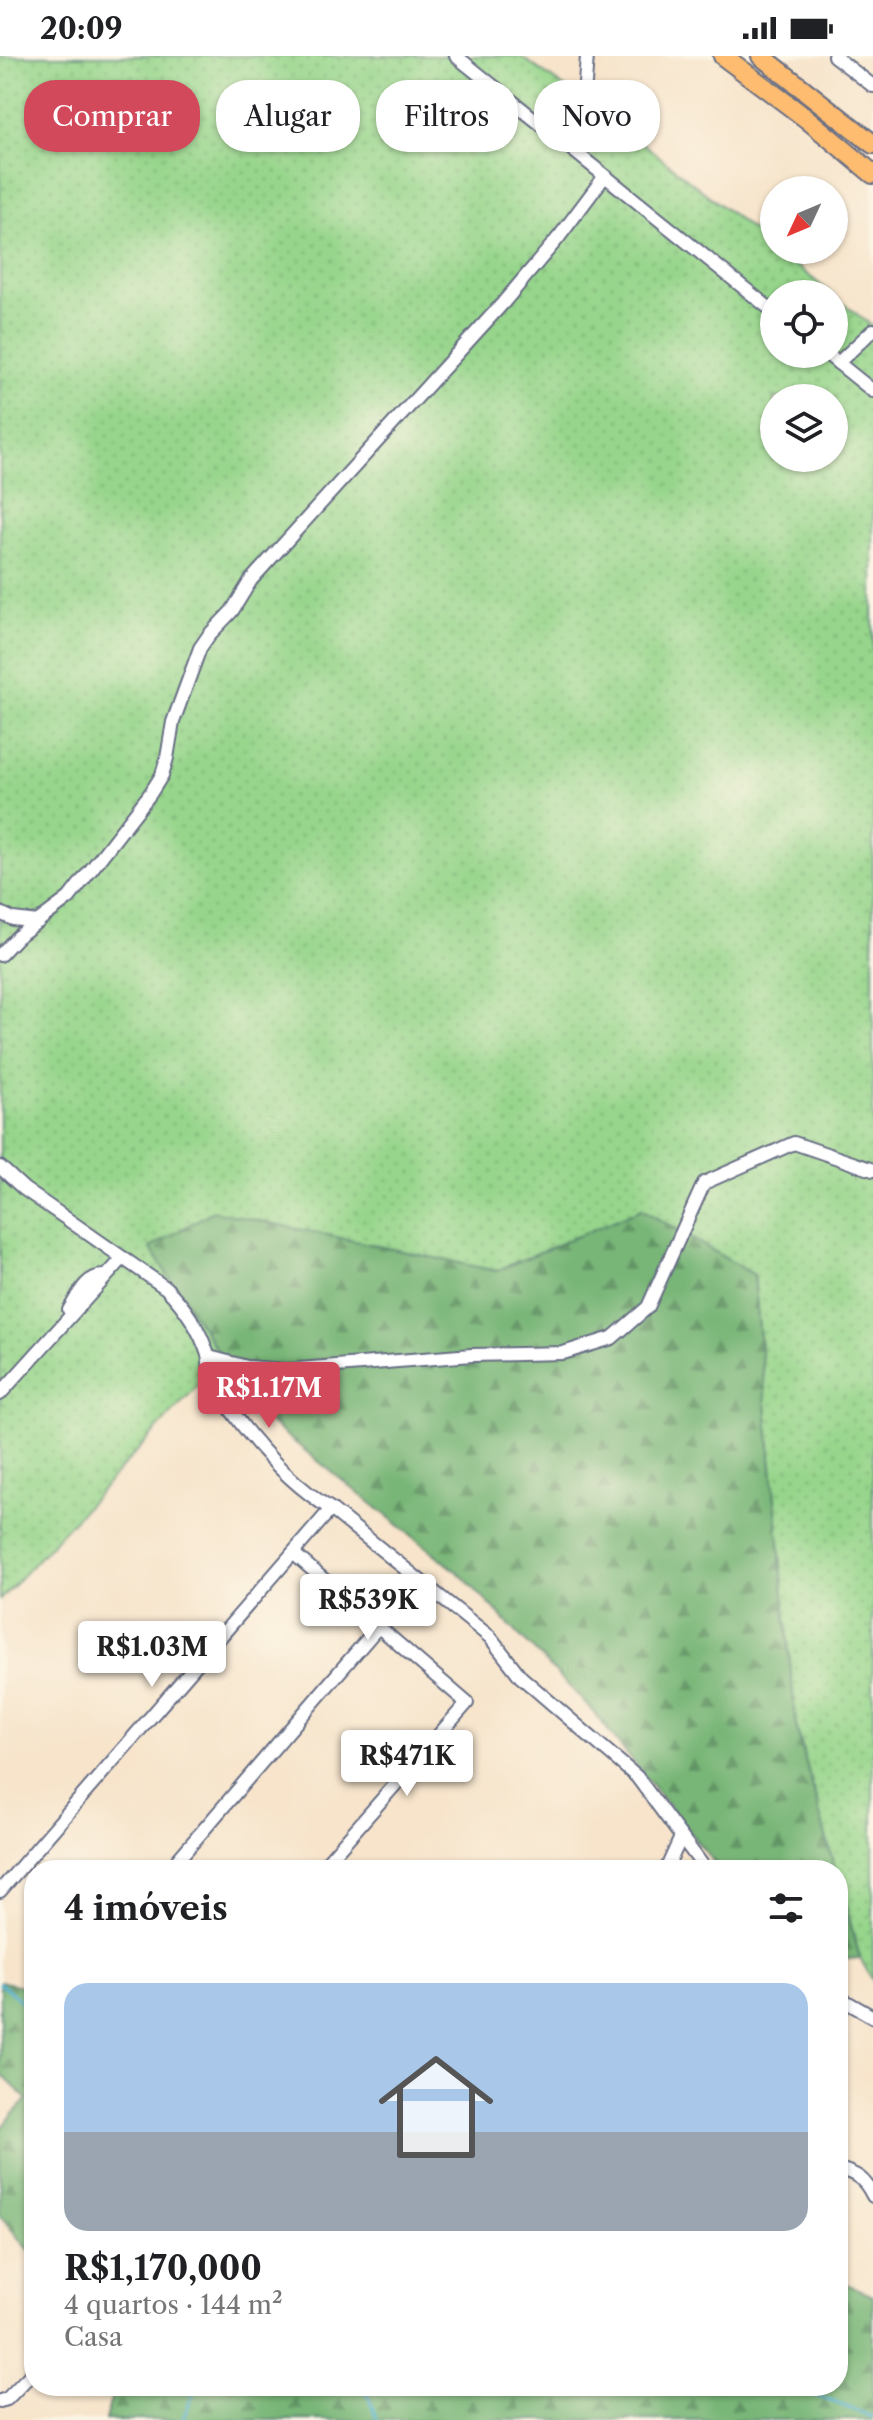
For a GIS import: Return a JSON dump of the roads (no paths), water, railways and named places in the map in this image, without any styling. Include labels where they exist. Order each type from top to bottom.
[{"type":"highway","points":[[723,56],[873,174]]},
{"type":"highway","points":[[761,56],[873,144]]},
{"type":"highway","points":[[776,56],[794,72],[799,84]]},
{"type":"street","points":[[456,56],[534,119]]},
{"type":"street","points":[[585,80],[587,56]]},
{"type":"street","points":[[834,56],[873,86]]},
{"type":"street","points":[[574,152],[760,301]]},
{"type":"street","points":[[0,955],[17,937],[69,898],[150,794],[162,775],[173,722],[200,648],[232,611],[251,580],[420,397],[538,263],[604,177]]},
{"type":"street","points":[[848,354],[873,330]]},
{"type":"street","points":[[844,368],[873,391]]},
{"type":"street","points":[[0,913],[13,919],[38,922]]},
{"type":"street","points":[[209,1357],[247,1367],[287,1370],[472,1355],[563,1353],[612,1338],[648,1307],[704,1183],[794,1143],[873,1170]]},
{"type":"street","points":[[0,1167],[24,1189],[166,1288],[179,1301],[209,1357],[210,1382],[250,1437],[308,1495],[331,1509],[490,1637],[521,1677],[637,1777],[698,1860]]},
{"type":"street","points":[[0,1394],[123,1258]]},
{"type":"street","points":[[0,1385],[67,1312],[86,1283],[98,1276],[105,1276]]},
{"type":"street","points":[[27,1860],[331,1509]]},
{"type":"street","points":[[293,1553],[467,1703],[329,1860]]},
{"type":"street","points":[[178,1860],[378,1627]]},
{"type":"street","points":[[671,1860],[681,1837]]},
{"type":"street","points":[[0,1891],[24,1863]]},
{"type":"street","points":[[848,2003],[873,2017]]},
{"type":"street","points":[[848,2171],[861,2177],[873,2196]]},
{"type":"street","points":[[0,2401],[7,2399],[24,2381]]},
{"type":"waterway","points":[[0,1983],[24,2003]]},
{"type":"waterway","points":[[182,2420],[193,2396]]},
{"type":"waterway","points":[[368,2396],[377,2420]]},
{"type":"waterway","points":[[817,2396],[873,2417]]}]
